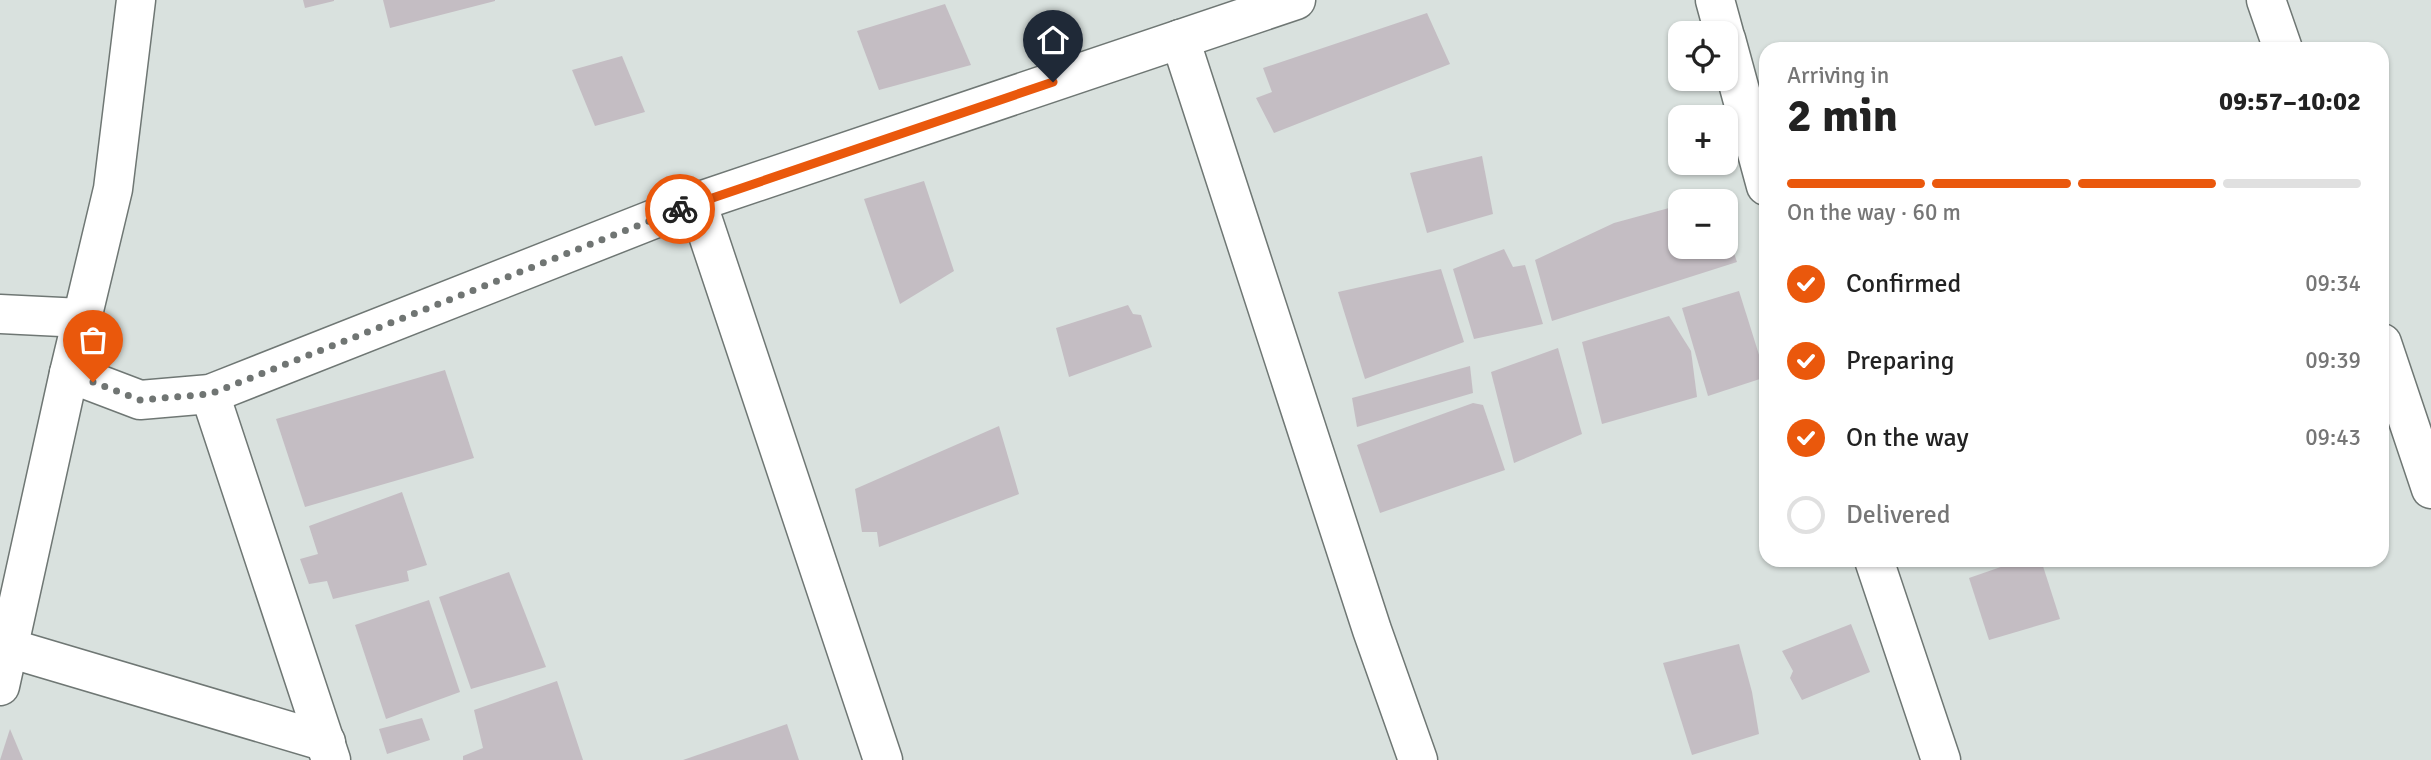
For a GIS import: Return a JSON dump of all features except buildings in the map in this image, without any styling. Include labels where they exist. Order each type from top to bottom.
[{"type":"street","points":[[0,686],[69,373],[113,189],[136,0]]},
{"type":"street","points":[[69,373],[140,400],[210,394],[697,202],[1296,0]]},
{"type":"street","points":[[1715,0],[1721,21]]},
{"type":"street","points":[[2266,0],[2281,42]]},
{"type":"street","points":[[1180,39],[1372,630],[1418,760]]},
{"type":"street","points":[[1738,82],[1759,160]]},
{"type":"street","points":[[697,202],[883,760]]},
{"type":"street","points":[[0,314],[82,318]]},
{"type":"street","points":[[2389,364],[2431,489]]},
{"type":"street","points":[[210,394],[329,751]]},
{"type":"street","points":[[1876,567],[1941,760]]},
{"type":"street","points":[[9,648],[329,751]]},
{"type":"way so far","points":[[93,382],[140,400],[210,394],[680,209]]},
{"type":"route","points":[[680,209],[1053,82]]}]
